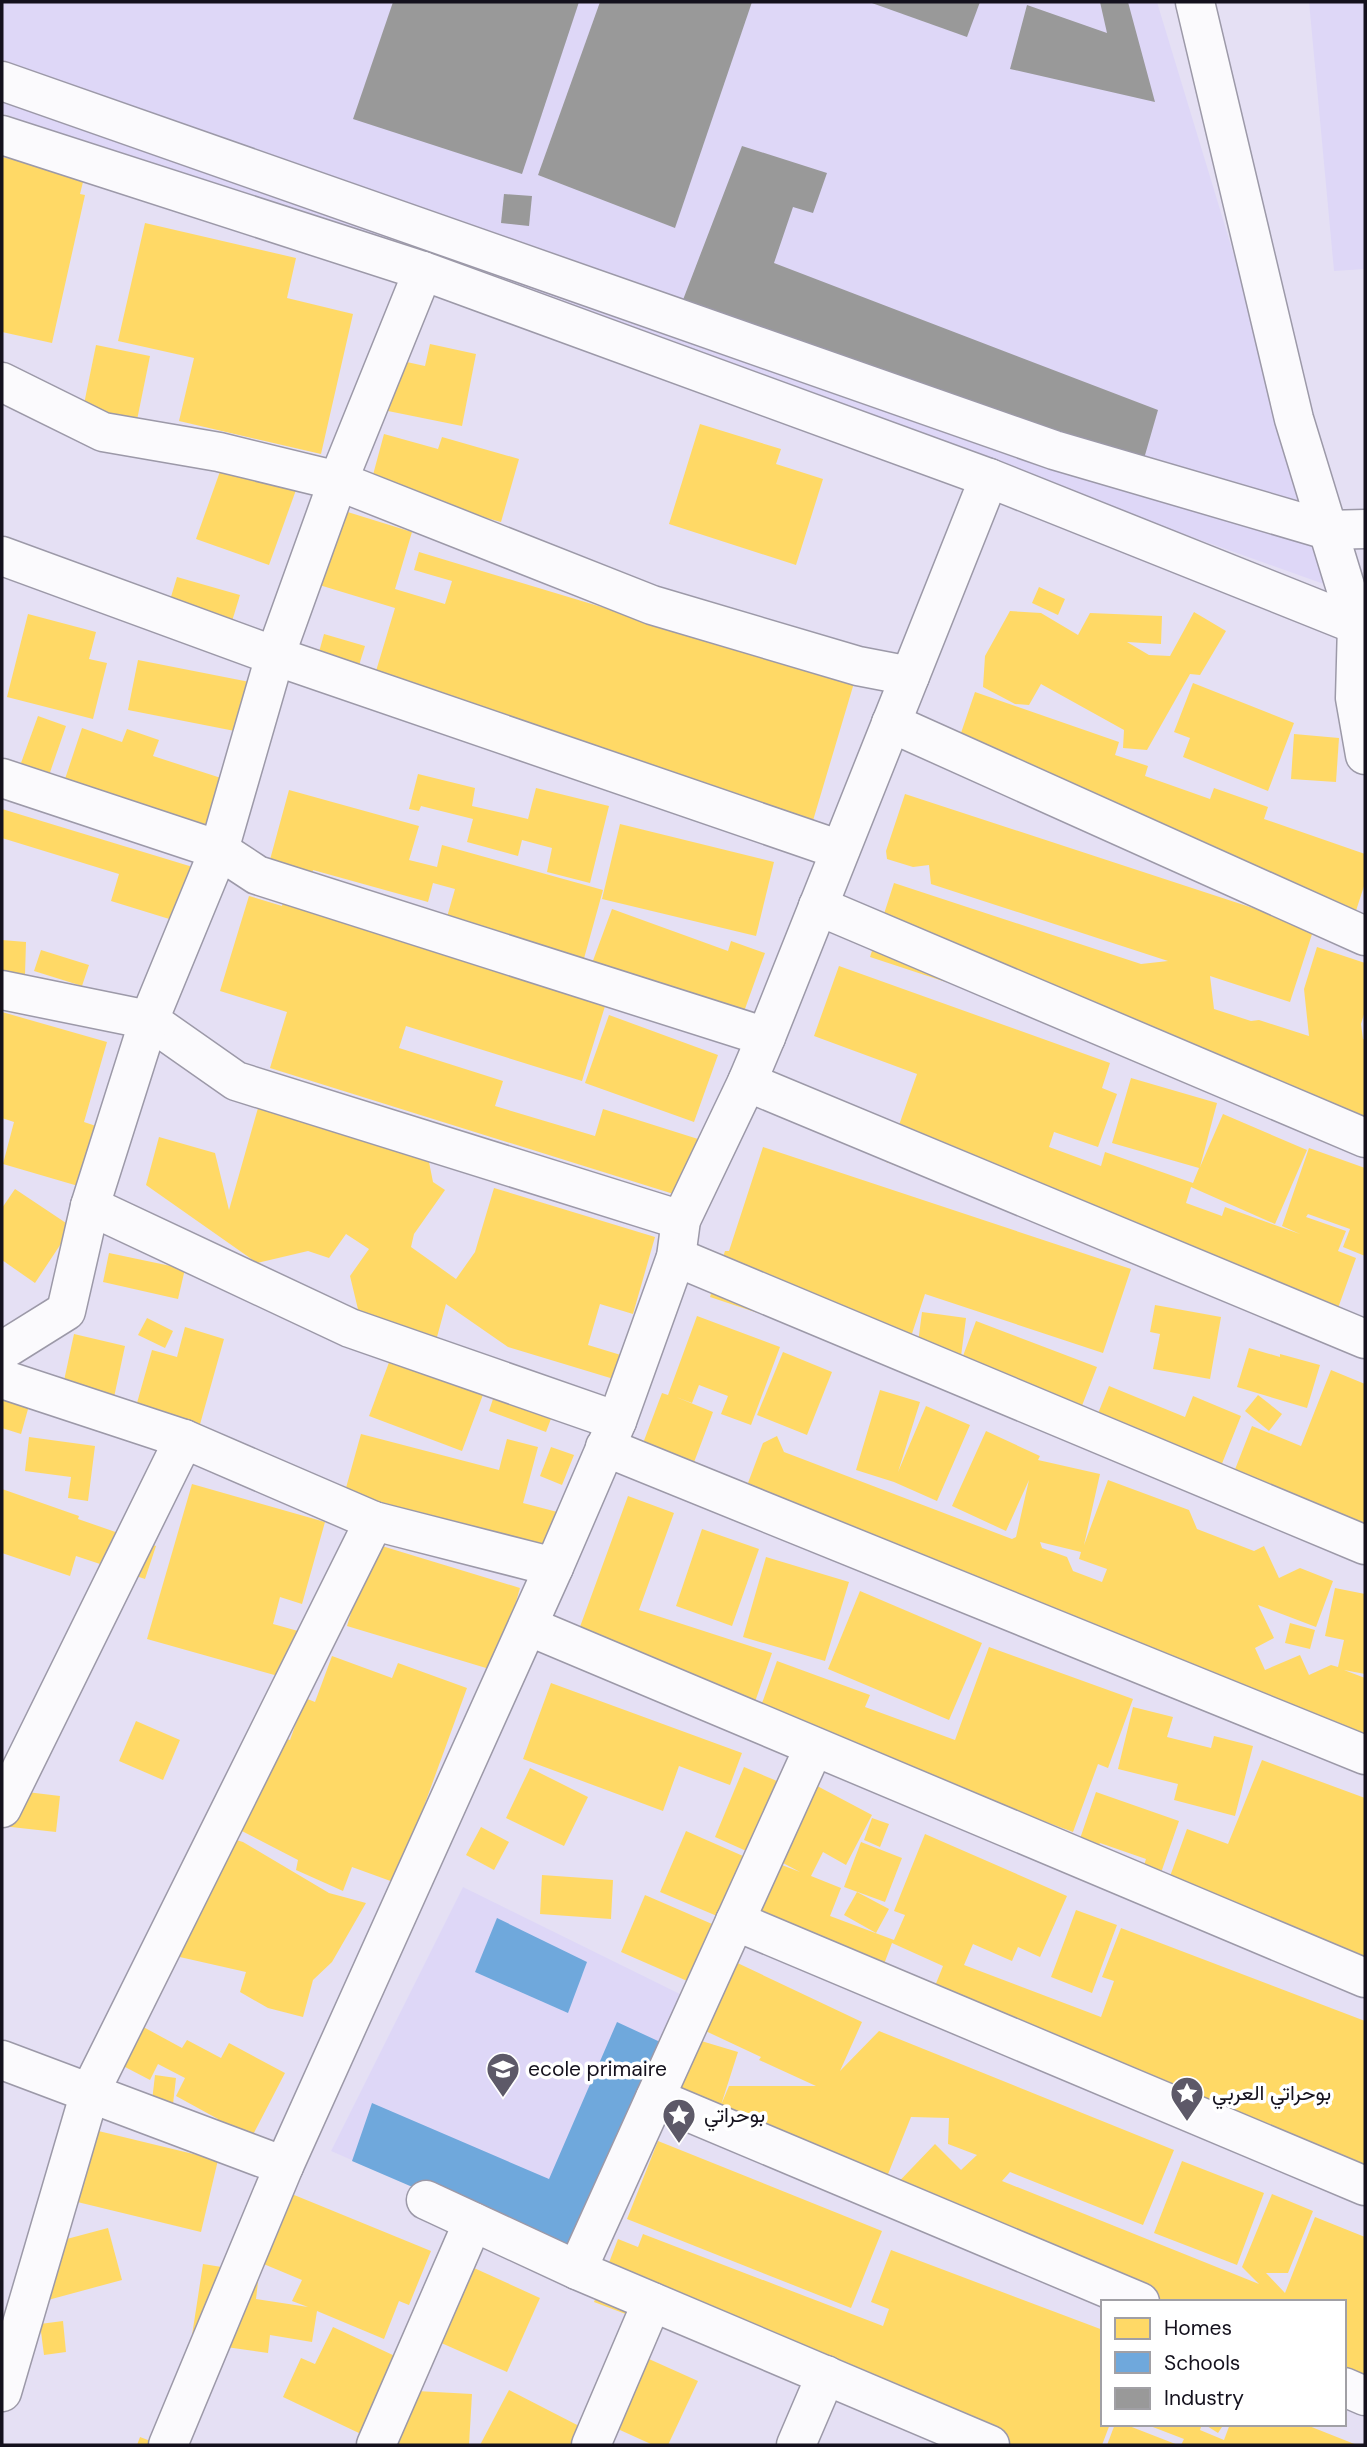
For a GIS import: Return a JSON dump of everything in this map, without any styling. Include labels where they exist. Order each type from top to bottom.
[{"type":"street","points":[[1195,2],[1294,419],[1356,625],[1355,698],[1365,755]]},
{"type":"street","points":[[2,81],[1054,450],[1327,530],[1365,529]]},
{"type":"street","points":[[2,135],[423,271],[989,478],[1356,625]]},
{"type":"street","points":[[2,1351],[66,1311],[90,1206],[149,1020],[219,850],[275,656],[338,481],[423,271]]},
{"type":"street","points":[[2,382],[103,432],[219,452],[338,481],[652,606],[858,666],[910,676]]},
{"type":"street","points":[[168,2445],[284,2166],[528,1626],[611,1434],[676,1257],[681,1220],[766,1037],[989,478]]},
{"type":"street","points":[[2,556],[275,656],[840,850]]},
{"type":"street","points":[[891,723],[1365,936]]},
{"type":"street","points":[[2,778],[219,850],[257,875],[766,1037]]},
{"type":"street","points":[[818,906],[1365,1138]]},
{"type":"street","points":[[2,990],[149,1020],[236,1082],[681,1220]]},
{"type":"street","points":[[747,1082],[1365,1339]]},
{"type":"street","points":[[90,1206],[350,1328],[611,1434],[1365,1755]]},
{"type":"street","points":[[676,1257],[1365,1545]]},
{"type":"street","points":[[2,1379],[184,1439],[374,1521],[554,1567]]},
{"type":"street","points":[[2,1808],[184,1439]]},
{"type":"street","points":[[2,2392],[90,2092],[374,1521]]},
{"type":"street","points":[[528,1626],[1365,1978]]},
{"type":"street","points":[[577,2270],[814,1747]]},
{"type":"street","points":[[735,1921],[1365,2186]]},
{"type":"street","points":[[2,2060],[284,2166]]},
{"type":"street","points":[[655,2098],[1135,2300]]},
{"type":"street","points":[[426,2200],[577,2270],[990,2445]]},
{"type":"street","points":[[376,2445],[473,2222]]},
{"type":"street","points":[[591,2445],[652,2302]]},
{"type":"street","points":[[796,2445],[826,2375]]},
{"type":"street","points":[[1346,2389],[1365,2396]]},
{"type":"shaded area","points":[[2,2],[1157,2],[1335,588],[2,113]]},
{"type":"shaded area","points":[[1309,2],[1365,2],[1365,269],[1334,271]]},
{"type":"shaded area","name":"ecole primaire","points":[[463,1887],[690,1999],[577,2258],[331,2151]]},
{"type":"building: Homes","points":[[12,149],[87,166],[80,194],[85,195],[52,343],[2,332],[2,157],[10,159]]},
{"type":"building: Homes","points":[[145,223],[296,258],[287,298],[353,314],[321,454],[179,421],[194,358],[118,341]]},
{"type":"building: Homes","points":[[430,344],[476,354],[462,426],[383,410],[393,359],[425,366]]},
{"type":"building: Homes","points":[[96,345],[150,356],[137,420],[83,409]]},
{"type":"building: Homes","points":[[700,424],[781,449],[776,464],[823,479],[796,565],[669,524]]},
{"type":"building: Homes","points":[[384,434],[438,449],[442,437],[519,459],[501,522],[370,486]]},
{"type":"building: Homes","points":[[223,463],[296,490],[269,565],[196,539]]},
{"type":"building: Homes","points":[[338,509],[412,532],[395,589],[445,604],[452,581],[414,570],[419,552],[854,683],[809,834],[367,701],[395,608],[316,584]]},
{"type":"building: Homes","points":[[177,577],[240,595],[223,651],[167,610]]},
{"type":"building: Homes","points":[[1039,587],[1065,599],[1058,615],[1032,603]]},
{"type":"building: Homes","points":[[1010,611],[1041,613],[1078,635],[1090,613],[1162,616],[1161,644],[1127,642],[1149,655],[1170,656],[1194,612],[1226,631],[1200,675],[1190,674],[1147,750],[1123,748],[1124,730],[1041,684],[1029,705],[1015,704],[983,687],[985,656]]},
{"type":"building: Homes","points":[[28,614],[96,632],[89,659],[107,663],[93,719],[7,697]]},
{"type":"building: Homes","points":[[324,634],[365,646],[356,675],[316,663]]},
{"type":"building: Homes","points":[[138,660],[260,684],[250,734],[128,710]]},
{"type":"building: Homes","points":[[1193,683],[1294,723],[1268,791],[1183,757],[1190,738],[1174,732]]},
{"type":"building: Homes","points":[[975,692],[1119,742],[1115,755],[1148,766],[1145,776],[1210,799],[1214,788],[1268,807],[1264,819],[1365,854],[1365,883],[1353,920],[949,768]]},
{"type":"building: Homes","points":[[38,716],[66,726],[46,784],[17,774]]},
{"type":"building: Homes","points":[[82,728],[122,742],[127,729],[159,740],[153,756],[221,778],[204,829],[64,782]]},
{"type":"building: Homes","points":[[1294,734],[1339,738],[1336,782],[1291,779]]},
{"type":"building: Homes","points":[[418,774],[475,788],[472,806],[528,819],[536,788],[609,806],[590,883],[547,872],[552,848],[522,840],[518,856],[467,842],[473,819],[421,806],[419,811],[409,809]]},
{"type":"building: Homes","points":[[289,790],[419,826],[409,860],[437,867],[442,845],[603,890],[583,962],[445,924],[455,889],[433,883],[428,902],[313,870],[308,889],[265,878]]},
{"type":"building: Homes","points":[[905,794],[1314,928],[1290,1002],[1210,976],[1214,1009],[1309,1036],[1304,989],[1317,947],[1365,963],[1365,1011],[1361,1024],[1365,1040],[1365,1120],[870,957],[894,883],[1141,964],[1168,961],[931,884],[929,865],[913,867],[887,859],[886,851]]},
{"type":"building: Homes","points":[[2,809],[196,868],[179,922],[111,901],[119,874],[2,838]]},
{"type":"building: Homes","points":[[620,824],[774,862],[756,936],[602,899]]},
{"type":"building: Homes","points":[[249,896],[282,906],[283,903],[606,1003],[582,1081],[406,1026],[399,1048],[503,1081],[495,1106],[595,1136],[603,1109],[698,1139],[680,1196],[270,1068],[287,1012],[220,991]]},
{"type":"building: Homes","points":[[612,909],[728,951],[731,941],[765,953],[741,1020],[591,966]]},
{"type":"building: Homes","points":[[2,940],[26,942],[25,975],[2,973]]},
{"type":"building: Homes","points":[[41,950],[89,965],[82,986],[34,971]]},
{"type":"building: Homes","points":[[839,966],[1110,1063],[1102,1088],[1117,1094],[1098,1147],[1054,1132],[1049,1147],[1101,1166],[1105,1152],[1193,1183],[1199,1168],[1112,1143],[1131,1078],[1217,1103],[1200,1167],[1223,1114],[1307,1150],[1275,1224],[1191,1187],[1186,1203],[1222,1216],[1225,1207],[1300,1234],[1282,1226],[1309,1148],[1365,1168],[1365,1256],[1343,1247],[1350,1229],[1308,1214],[1306,1217],[1346,1231],[1338,1251],[1356,1258],[1333,1322],[886,1162],[917,1074],[814,1036]]},
{"type":"building: Homes","points":[[2,1012],[107,1042],[84,1122],[102,1128],[85,1188],[3,1164],[14,1122],[2,1118]]},
{"type":"building: Homes","points":[[609,1015],[718,1055],[694,1122],[585,1083]]},
{"type":"building: Homes","points":[[258,1108],[428,1157],[433,1182],[445,1190],[414,1234],[411,1247],[456,1279],[475,1252],[494,1188],[655,1237],[633,1314],[600,1304],[588,1345],[624,1356],[617,1380],[508,1347],[446,1304],[434,1348],[362,1326],[350,1276],[369,1249],[346,1234],[329,1258],[308,1251],[257,1263],[146,1185],[159,1137],[215,1153],[229,1210]]},
{"type":"building: Homes","points":[[763,1147],[1131,1269],[1103,1353],[925,1294],[903,1361],[710,1297],[725,1251],[729,1251]]},
{"type":"building: Homes","points":[[15,1189],[72,1227],[35,1283],[2,1260],[2,1208]]},
{"type":"building: Homes","points":[[109,1253],[185,1269],[178,1299],[103,1282]]},
{"type":"building: Homes","points":[[1155,1305],[1221,1317],[1210,1379],[1153,1369],[1160,1334],[1150,1332]]},
{"type":"building: Homes","points":[[922,1312],[966,1318],[960,1364],[976,1321],[1097,1367],[1078,1416],[914,1374]]},
{"type":"building: Homes","points":[[697,1316],[780,1347],[751,1425],[721,1414],[728,1396],[699,1385],[692,1403],[676,1397],[713,1412],[685,1486],[634,1467],[662,1393],[668,1395]]},
{"type":"building: Homes","points":[[147,1318],[173,1331],[165,1348],[138,1335]]},
{"type":"building: Homes","points":[[185,1327],[224,1339],[197,1435],[133,1417],[152,1350],[177,1357]]},
{"type":"building: Homes","points":[[74,1334],[125,1346],[113,1402],[62,1390]]},
{"type":"building: Homes","points":[[1249,1348],[1320,1365],[1307,1408],[1237,1387]]},
{"type":"building: Homes","points":[[394,1349],[487,1384],[462,1451],[369,1416]]},
{"type":"building: Homes","points":[[783,1352],[832,1372],[807,1435],[757,1415]]},
{"type":"building: Homes","points":[[1331,1370],[1365,1384],[1365,1551],[1225,1495],[1252,1426],[1301,1446]]},
{"type":"building: Homes","points":[[1109,1386],[1185,1417],[1193,1396],[1241,1416],[1211,1491],[1087,1441]]},
{"type":"building: Homes","points":[[497,1387],[555,1408],[546,1432],[489,1411]]},
{"type":"building: Homes","points":[[880,1390],[920,1402],[898,1472],[926,1406],[970,1425],[937,1501],[894,1482],[856,1470]]},
{"type":"building: Homes","points":[[2,1394],[30,1402],[21,1434],[2,1428]]},
{"type":"building: Homes","points":[[1258,1395],[1282,1414],[1269,1431],[1245,1411]]},
{"type":"building: Homes","points":[[986,1431],[1040,1456],[1038,1460],[1100,1474],[1084,1545],[1108,1480],[1189,1510],[1197,1529],[1254,1551],[1264,1546],[1279,1578],[1300,1568],[1333,1581],[1316,1627],[1258,1605],[1274,1638],[1255,1648],[1265,1670],[1300,1655],[1309,1675],[1331,1665],[1338,1667],[1344,1640],[1325,1636],[1335,1588],[1365,1594],[1365,1674],[1344,1670],[1365,1678],[1365,1754],[736,1515],[763,1443],[777,1436],[784,1452],[1012,1539],[1016,1537],[1029,1480],[1006,1531],[952,1506]],"holes":[[[1040,1542],[1081,1552],[1079,1559],[1107,1569],[1102,1582],[1073,1571],[1067,1557],[1042,1548]]]},
{"type":"building: Homes","points":[[361,1434],[499,1470],[507,1439],[538,1447],[523,1503],[565,1514],[555,1552],[344,1495]]},
{"type":"building: Homes","points":[[29,1437],[95,1446],[88,1501],[68,1498],[71,1477],[25,1471]]},
{"type":"building: Homes","points":[[551,1447],[574,1455],[562,1485],[540,1476]]},
{"type":"building: Homes","points":[[192,1484],[325,1522],[302,1604],[280,1597],[273,1624],[298,1631],[285,1678],[147,1639]]},
{"type":"building: Homes","points":[[2,1489],[156,1546],[145,1579],[76,1556],[70,1576],[2,1553]]},
{"type":"building: Homes","points":[[628,1496],[674,1513],[639,1610],[772,1653],[749,1719],[570,1654]]},
{"type":"building: Homes","points":[[702,1529],[759,1549],[732,1626],[676,1606]]},
{"type":"building: Homes","points":[[372,1543],[520,1588],[496,1671],[347,1626]]},
{"type":"building: Homes","points":[[766,1557],[849,1582],[825,1661],[743,1637]]},
{"type":"building: Homes","points":[[860,1591],[982,1643],[949,1720],[828,1669]]},
{"type":"building: Homes","points":[[1290,1623],[1315,1630],[1310,1649],[1285,1643]]},
{"type":"building: Homes","points":[[989,1647],[1133,1699],[1108,1768],[1098,1764],[1073,1832],[1046,1822],[1039,1841],[750,1737],[777,1661],[870,1695],[865,1707],[955,1740]]},
{"type":"building: Homes","points":[[332,1656],[392,1678],[398,1663],[467,1688],[396,1883],[352,1867],[343,1891],[296,1870],[298,1860],[238,1829],[278,1735],[290,1740],[305,1698],[315,1702]]},
{"type":"building: Homes","points":[[551,1683],[742,1753],[730,1785],[679,1766],[663,1811],[523,1759]]},
{"type":"building: Homes","points":[[1133,1707],[1173,1717],[1167,1737],[1211,1748],[1214,1736],[1253,1746],[1235,1816],[1174,1800],[1178,1784],[1118,1769]]},
{"type":"building: Homes","points":[[136,1721],[180,1740],[163,1780],[119,1761]]},
{"type":"building: Homes","points":[[1262,1760],[1365,1798],[1365,1984],[1159,1907],[1187,1829],[1228,1844]]},
{"type":"building: Homes","points":[[744,1767],[784,1784],[753,1854],[715,1837]]},
{"type":"building: Homes","points":[[530,1768],[588,1797],[564,1846],[506,1818]]},
{"type":"building: Homes","points":[[804,1779],[872,1815],[846,1865],[823,1852],[811,1876],[841,1888],[830,1916],[894,1940],[905,1915],[894,1911],[925,1834],[1067,1896],[1040,1957],[1018,1947],[1012,1961],[973,1944],[964,1965],[1101,2017],[1114,1981],[1102,1977],[1121,1928],[1365,2021],[1365,2201],[929,2001],[943,1966],[892,1943],[875,1988],[741,1936],[769,1860],[800,1872],[766,1854]]},
{"type":"building: Homes","points":[[2,1789],[60,1796],[56,1832],[2,1826]]},
{"type":"building: Homes","points":[[1096,1792],[1179,1821],[1155,1890],[1138,1885],[1146,1859],[1100,1843],[1091,1869],[1072,1862]]},
{"type":"building: Homes","points":[[872,1818],[889,1824],[880,1847],[864,1840]]},
{"type":"building: Homes","points":[[481,1827],[509,1842],[494,1870],[466,1855]]},
{"type":"building: Homes","points":[[686,1831],[743,1856],[717,1916],[660,1892]]},
{"type":"building: Homes","points":[[223,1836],[243,1842],[329,1893],[366,1903],[332,1962],[313,1980],[303,2017],[268,2008],[240,1992],[246,1972],[162,1953]]},
{"type":"building: Homes","points":[[861,1842],[902,1858],[885,1902],[844,1887]]},
{"type":"building: Homes","points":[[542,1875],[613,1880],[611,1919],[540,1914]]},
{"type":"building: Homes","points":[[857,1892],[889,1909],[876,1933],[844,1915]]},
{"type":"building: Homes","points":[[645,1895],[719,1927],[694,1984],[621,1952]]},
{"type":"building: Homes","points":[[1076,1910],[1117,1925],[1092,1993],[1051,1977]]},
{"type":"building: Homes","points":[[729,1959],[862,2022],[840,2071],[879,2031],[1174,2150],[1143,2225],[1010,2172],[1002,2181],[1259,2284],[1242,2267],[1272,2194],[1313,2211],[1288,2273],[1266,2273],[1285,2293],[1315,2217],[1365,2237],[1365,2406],[1346,2398],[1346,2300],[1103,2300],[888,2193],[935,2144],[961,2170],[977,2155],[948,2144],[949,2118],[911,2117],[878,2199],[665,2113],[688,2037],[738,2052],[721,2105],[729,2086],[816,2086],[697,2027]]},
{"type":"building: Homes","points":[[125,2017],[182,2048],[187,2040],[221,2058],[229,2043],[285,2073],[243,2154],[209,2136],[218,2119],[176,2096],[185,2078],[158,2064],[150,2080],[104,2056]]},
{"type":"building: Homes","points":[[155,2075],[176,2078],[173,2104],[152,2101]]},
{"type":"building: Homes","points":[[82,2127],[218,2160],[201,2232],[65,2199]]},
{"type":"building: Homes","points":[[658,2141],[882,2231],[851,2308],[627,2219]]},
{"type":"building: Homes","points":[[1182,2161],[1264,2193],[1237,2265],[1154,2233]]},
{"type":"building: Homes","points":[[282,2190],[431,2251],[409,2305],[399,2301],[384,2339],[317,2311],[312,2342],[270,2335],[268,2353],[191,2342],[203,2264],[259,2273],[256,2299],[308,2307],[292,2301],[302,2280],[254,2260]]},
{"type":"building: Homes","points":[[108,2228],[122,2280],[48,2300],[33,2248]]},
{"type":"building: Homes","points":[[643,2234],[883,2326],[889,2309],[871,2302],[891,2250],[1101,2329],[1101,2426],[1109,2426],[1102,2445],[971,2445],[594,2302],[618,2239],[638,2247]]},
{"type":"building: Homes","points":[[463,2263],[540,2298],[507,2372],[430,2338]]},
{"type":"building: Homes","points":[[63,2321],[66,2352],[44,2355],[40,2324]]},
{"type":"building: Homes","points":[[333,2327],[397,2357],[361,2434],[283,2397],[301,2358],[315,2364]]},
{"type":"building: Homes","points":[[640,2355],[698,2381],[668,2445],[653,2445],[609,2425]]},
{"type":"building: Homes","points":[[398,2390],[472,2394],[469,2445],[395,2445]]},
{"type":"building: Homes","points":[[509,2390],[583,2428],[574,2445],[480,2445]]},
{"type":"building: Homes","points":[[1114,2426],[1129,2426],[1178,2445],[1107,2445]]},
{"type":"building: Homes","points":[[1150,2426],[1201,2426],[1200,2430],[1224,2440],[1229,2426],[1309,2426],[1357,2445],[1181,2445],[1184,2439]]},
{"type":"building: Homes","points":[[1207,2426],[1223,2426],[1218,2433]]},
{"type":"building: Homes","points":[[140,2437],[161,2445],[137,2445]]},
{"type":"building: Schools","points":[[497,1918],[587,1962],[568,2013],[475,1972]]},
{"type":"building: Schools","points":[[617,2022],[671,2047],[577,2258],[352,2161],[372,2103],[549,2179]]},
{"type":"building: Industry","points":[[393,2],[579,2],[522,174],[353,119]]},
{"type":"building: Industry","points":[[600,2],[752,2],[675,228],[538,175]]},
{"type":"building: Industry","points":[[869,2],[980,2],[967,37]]},
{"type":"building: Industry","points":[[1100,2],[1128,2],[1155,102],[1010,69],[1027,5],[1107,33]]},
{"type":"building: Industry","points":[[742,146],[827,173],[813,213],[793,207],[774,263],[1158,410],[1141,469],[681,305]]},
{"type":"building: Industry","points":[[504,194],[532,196],[529,226],[501,223]]},
{"type":"place","name":"ecole primaire","points":[[503,2099]]},
{"type":"place","name":"بوحراتي العربي","points":[[1187,2123]]},
{"type":"place","name":"بوحراتي","points":[[679,2145]]}]
